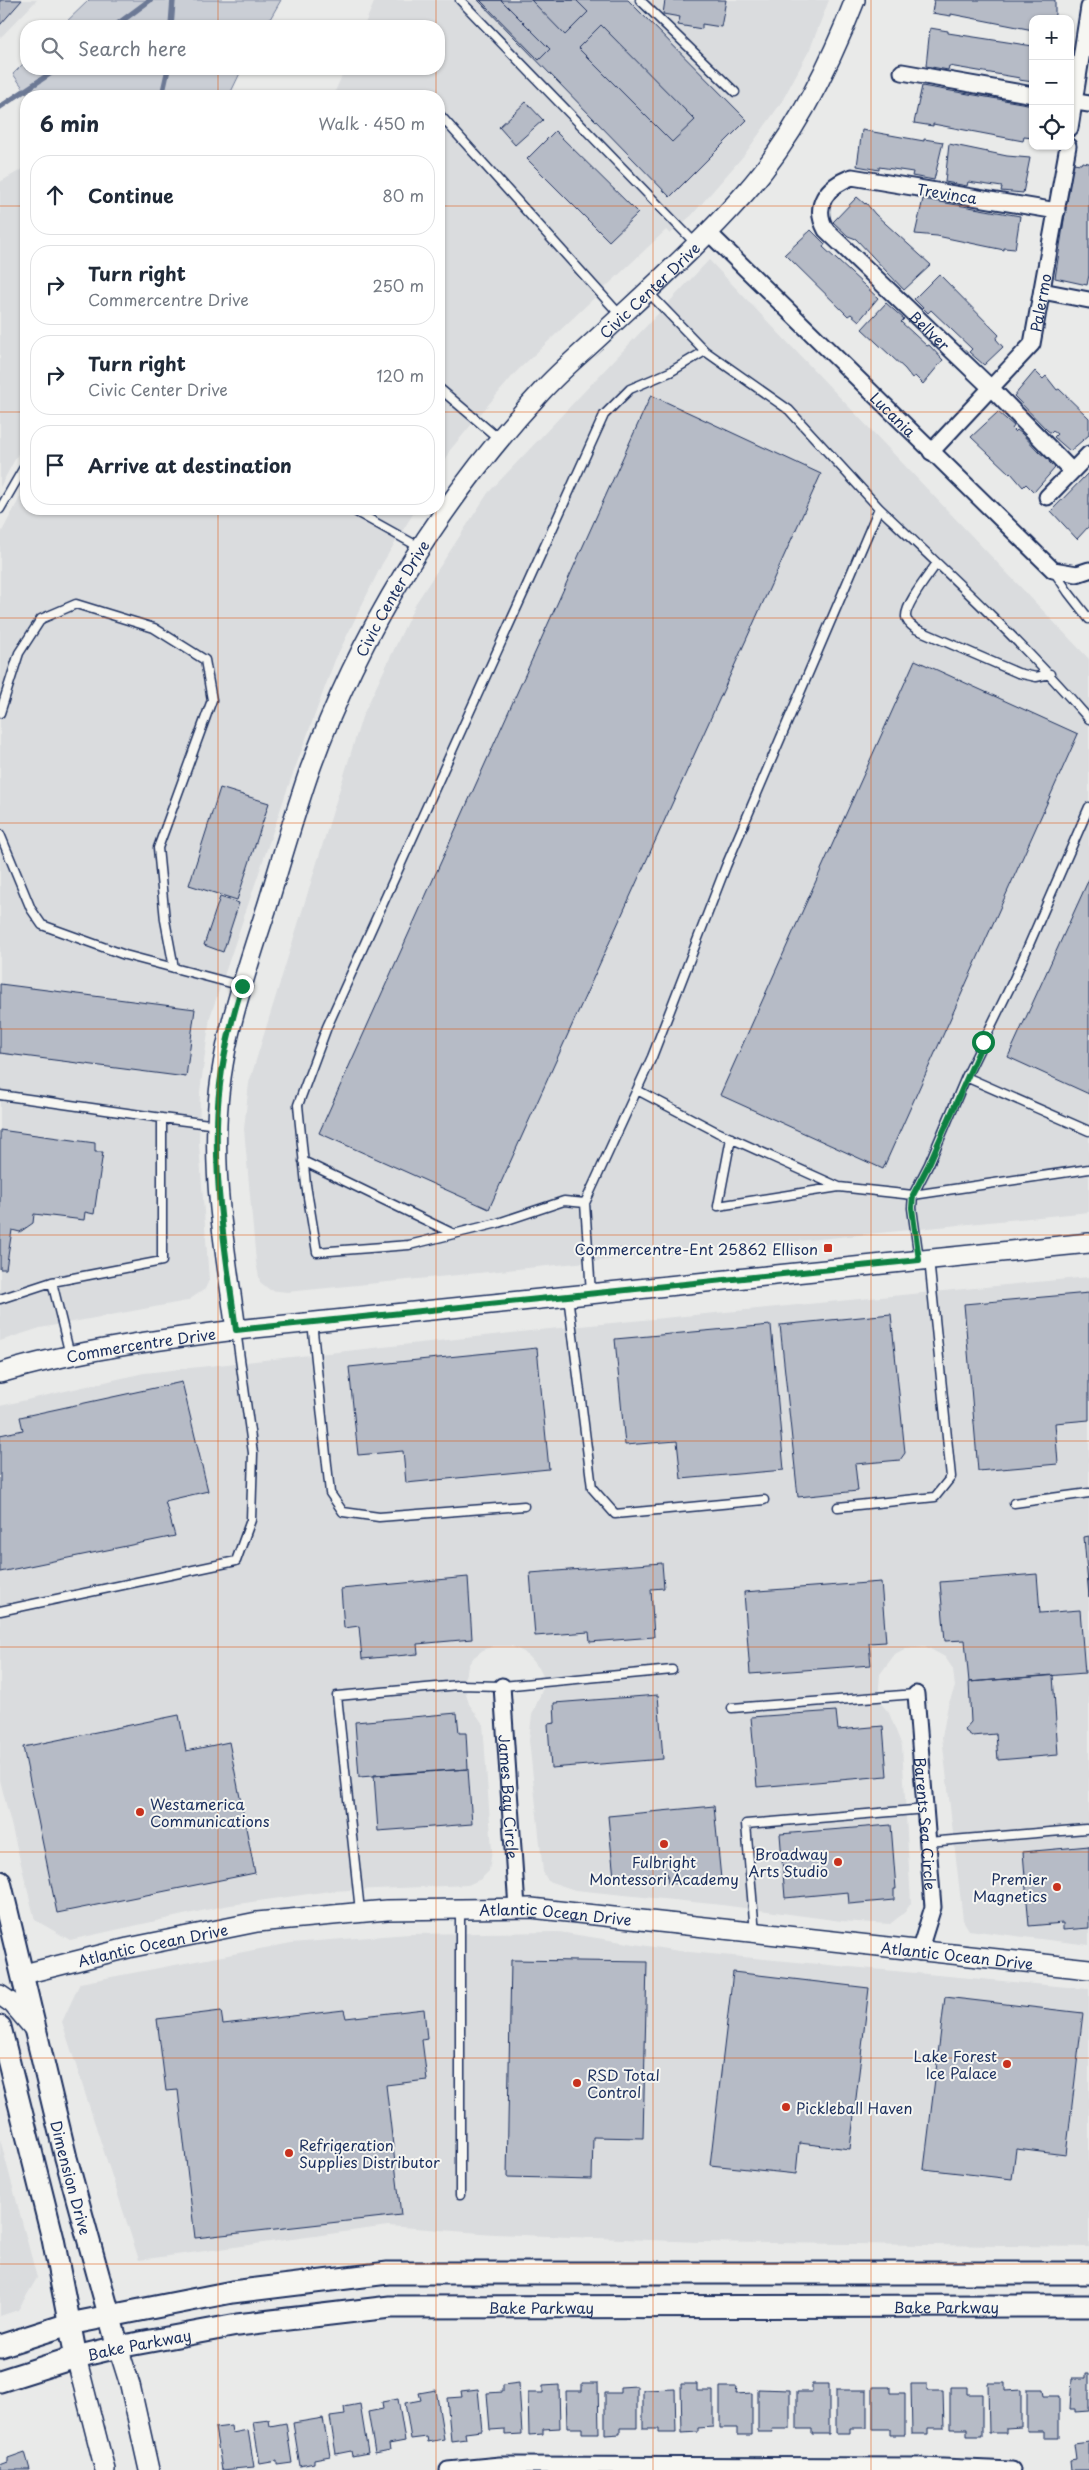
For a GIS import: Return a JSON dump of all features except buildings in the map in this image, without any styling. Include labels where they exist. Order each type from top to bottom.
[{"type":"main road","name":"Dimension Drive","points":[[0,1882],[24,1974],[60,2132],[118,2347]]},
{"type":"main road","points":[[0,2027],[53,2239],[76,2357]]},
{"type":"main road","points":[[0,2346],[70,2324],[232,2292],[388,2273],[1089,2273]]},
{"type":"main road","name":"Bake Parkway","points":[[0,2381],[76,2357],[118,2347],[237,2325],[390,2307],[1089,2306]]},
{"type":"street","name":"Civic Center Drive","points":[[445,514],[499,439],[545,387],[647,292],[748,190],[798,121],[836,49],[855,0]]},
{"type":"street","points":[[1074,116],[1078,103],[1089,8]]},
{"type":"street","points":[[902,72],[1029,94]]},
{"type":"street","name":"Palermo","points":[[931,452],[992,389],[1032,344],[1067,150]]},
{"type":"street","name":"Trevinca","points":[[838,182],[852,177],[1057,211]]},
{"type":"street","name":"Bellver","points":[[838,182],[828,191],[823,201],[820,220],[826,230],[992,389],[1072,471]]},
{"type":"street","name":"Lucania","points":[[702,238],[1054,570]]},
{"type":"street","points":[[1042,291],[1089,300]]},
{"type":"street","points":[[1047,497],[1089,454]]},
{"type":"street","name":"Civic Center Drive","points":[[236,1330],[222,1229],[216,1125],[221,1074],[230,1025],[308,774],[352,672],[389,598],[445,515]]},
{"type":"street","points":[[1054,570],[1077,574],[1089,570]]},
{"type":"street","name":"Commercentre Drive","points":[[0,1373],[37,1362],[127,1344],[236,1330],[1089,1243]]},
{"type":"street","name":"James Bay Circle","points":[[502,1686],[518,1908]]},
{"type":"street","name":"Barents Sea Circle","points":[[916,1694],[933,1907],[919,1952]]},
{"type":"street","name":"Atlantic Ocean Drive","points":[[24,1974],[220,1927],[302,1916],[460,1908],[518,1908],[1089,1969]]},
{"type":"street","points":[[0,1994],[13,2004],[36,2032]]},
{"type":"street","name":"Dimension Drive","points":[[118,2347],[130,2386],[149,2470]]},
{"type":"street","points":[[76,2357],[105,2470]]},
{"type":"street","points":[[448,2470],[500,2465],[542,2468],[920,2466],[1012,2470]]},
{"type":"lane","points":[[460,0],[702,238]]},
{"type":"lane","points":[[640,0],[735,92]]},
{"type":"lane","points":[[445,121],[621,316]]},
{"type":"lane","points":[[647,292],[705,351],[789,410],[879,508],[937,562],[1050,674],[1089,719]]},
{"type":"lane","points":[[585,1202],[564,1201],[498,1223],[409,1245],[317,1252],[303,1161],[298,1105],[326,1027],[604,415],[630,389],[670,372],[705,351]]},
{"type":"lane","points":[[445,393],[499,439]]},
{"type":"lane","points":[[0,509],[20,474]]},
{"type":"lane","points":[[591,1294],[585,1202],[656,1048],[726,866],[879,508]]},
{"type":"lane","points":[[362,515],[421,548]]},
{"type":"lane","points":[[937,562],[908,607],[906,617],[908,622],[916,629],[1018,673],[1036,677],[1050,674]]},
{"type":"lane","points":[[1054,570],[1089,619]]},
{"type":"lane","points":[[0,713],[19,653],[41,619],[76,604],[154,628],[205,660],[212,700],[158,848],[165,920],[174,968]]},
{"type":"lane","points":[[838,1507],[935,1497],[951,1477],[924,1260],[912,1208],[913,1195],[929,1164],[966,1076],[1014,979],[1089,808]]},
{"type":"lane","points":[[0,834],[31,909],[42,925],[125,955],[242,986]]},
{"type":"lane","points":[[966,1076],[1089,1131]]},
{"type":"lane","points":[[637,1090],[731,1138],[839,1187]]},
{"type":"lane","points":[[0,1095],[216,1125]]},
{"type":"lane","points":[[0,1299],[52,1282],[162,1261],[162,1118]]},
{"type":"lane","points":[[731,1138],[718,1206],[839,1187],[913,1195],[1089,1169]]},
{"type":"lane","points":[[303,1161],[454,1234]]},
{"type":"lane","points":[[52,1282],[70,1355]]},
{"type":"lane","points":[[568,1296],[592,1488],[615,1514],[764,1500]]},
{"type":"lane","points":[[312,1322],[330,1493],[343,1512],[379,1517],[524,1506]]},
{"type":"lane","points":[[0,1611],[236,1561],[251,1520],[253,1453],[236,1330]]},
{"type":"lane","points":[[1014,1503],[1089,1494]]},
{"type":"lane","points":[[360,1912],[337,1696],[459,1685],[502,1686],[672,1670]]},
{"type":"lane","points":[[732,1708],[916,1694]]},
{"type":"lane","points":[[755,1933],[746,1824],[926,1809]]},
{"type":"lane","points":[[928,1842],[1086,1828]]},
{"type":"lane","points":[[460,1908],[460,2195]]},
{"type":"shaded area","points":[[0,0],[37,0],[0,38]]},
{"type":"shaded area","points":[[89,0],[281,0],[269,20],[68,20]]},
{"type":"shaded area","points":[[375,0],[829,0],[810,49],[781,103],[745,154],[692,215],[670,234],[666,230],[516,372],[450,450],[445,459],[445,90],[336,90],[342,75],[445,75],[445,20],[367,20]]},
{"type":"shaded area","points":[[20,67],[20,75],[239,75],[232,90],[25,90],[13,74]]},
{"type":"shaded area","points":[[20,170],[20,450],[0,487],[0,182]]},
{"type":"shaded area","points":[[709,260],[1089,659],[1089,1212],[287,1292],[270,1290],[260,1282],[256,1262],[244,1129],[249,1083],[362,717],[416,603],[488,493]]},
{"type":"shaded area","points":[[20,497],[20,515],[412,515],[382,564],[335,660],[287,790],[210,1017],[200,1092],[199,1144],[209,1280],[205,1289],[187,1301],[40,1328],[0,1341],[0,535]]},
{"type":"shaded area","points":[[1089,1277],[1089,1945],[969,1930],[963,1920],[942,1737],[948,1705],[955,1687],[953,1669],[945,1657],[925,1646],[906,1648],[895,1654],[880,1674],[879,1701],[889,1713],[902,1746],[911,1903],[905,1912],[890,1924],[841,1921],[722,1905],[575,1890],[548,1881],[543,1872],[529,1740],[532,1715],[543,1688],[543,1676],[539,1668],[524,1652],[511,1646],[494,1646],[483,1650],[469,1664],[463,1682],[469,1704],[483,1724],[492,1850],[489,1871],[481,1879],[468,1885],[330,1891],[224,1906],[70,1940],[35,1920],[0,1780],[0,1406],[144,1373],[539,1330]]},
{"type":"shaded area","points":[[559,1932],[679,1951],[1089,1989],[1089,2247],[699,2242],[494,2234],[388,2226],[139,2260],[62,2022],[80,1983],[291,1943],[409,1934]]},
{"type":"shaded area","points":[[0,2139],[37,2278],[18,2310],[0,2316]]},
{"type":"waterway","points":[[123,20],[150,0]]},
{"type":"waterway","points":[[171,20],[173,0]]},
{"type":"waterway","points":[[26,90],[48,75]]},
{"type":"waterway","points":[[163,90],[167,75]]},
{"type":"waterway","points":[[0,107],[20,94]]},
{"type":"place","name":"Commercentre-Ent 25862 Ellison","points":[[828,1248]]},
{"type":"place","name":"Westamerica Communications","points":[[140,1812]]},
{"type":"place","name":"Fulbright Montessori Academy","points":[[664,1844]]},
{"type":"place","name":"Broadway Arts Studio","points":[[838,1862]]},
{"type":"place","name":"Premier Magnetics","points":[[1057,1887]]},
{"type":"place","name":"Lake Forest Ice Palace","points":[[1007,2064]]},
{"type":"place","name":"RSD Total Control","points":[[577,2083]]},
{"type":"place","name":"Pickleball Haven","points":[[786,2107]]},
{"type":"place","name":"Refrigeration Supplies Distributor","points":[[289,2153]]},
{"type":"route","points":[[242,986],[230,1025],[221,1074],[216,1125],[222,1229],[236,1330],[919,1260],[912,1208],[913,1195],[929,1164],[966,1076],[983,1042]]}]
